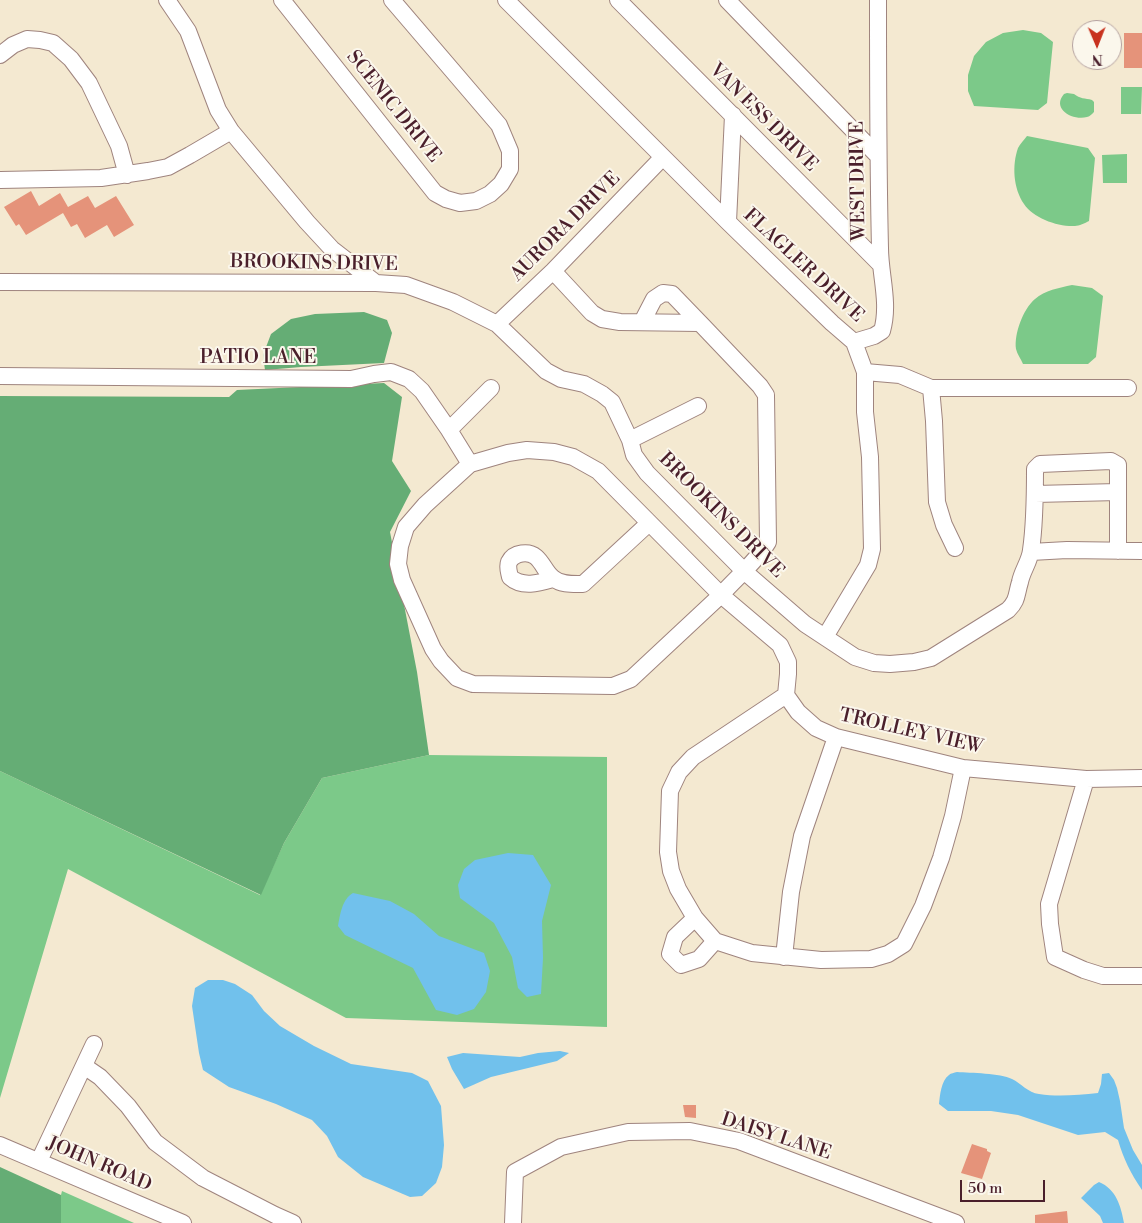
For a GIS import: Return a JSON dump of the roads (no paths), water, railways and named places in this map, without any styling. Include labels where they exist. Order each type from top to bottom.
[{"type":"street","points":[[168,0],[188,31],[218,110],[231,131],[332,249],[376,283]]},
{"type":"street","name":"SCENIC DRIVE","points":[[282,0],[435,193],[460,203],[476,201],[490,194],[501,184],[510,169],[510,151],[498,125],[392,0]]},
{"type":"street","name":"FLAGLER DRIVE","points":[[506,0],[728,222],[854,342],[865,372],[865,412],[870,457],[872,549],[868,565],[825,637]]},
{"type":"street","name":"VAN ESS DRIVE","points":[[618,0],[880,264]]},
{"type":"street","points":[[727,0],[878,156]]},
{"type":"street","name":"WEST DRIVE","points":[[854,342],[874,336],[882,331],[885,321],[884,285],[880,264],[878,0]]},
{"type":"street","points":[[0,55],[13,45],[27,39],[53,43],[71,59],[93,92],[118,146],[127,175]]},
{"type":"street","points":[[728,222],[733,115]]},
{"type":"street","points":[[0,180],[101,178],[127,175],[168,166],[190,156],[231,131]]},
{"type":"street","name":"AURORA DRIVE","points":[[497,324],[553,271],[663,157]]},
{"type":"street","points":[[553,271],[592,313],[602,319],[620,322],[700,323]]},
{"type":"street","name":"BROOKINS DRIVE","points":[[0,282],[376,283],[406,285],[453,302],[497,324],[546,371],[561,379],[584,384],[612,402],[630,440],[634,455],[647,473],[745,572],[805,624],[855,656],[874,663],[900,664],[931,658],[1008,610],[1015,603],[1020,582],[1031,552],[1035,469],[1040,464],[1111,461],[1118,465],[1118,492]]},
{"type":"street","points":[[642,322],[654,299],[663,294],[672,294],[760,386],[766,395],[768,542],[762,553],[745,572],[734,581],[721,595],[632,679],[613,686],[474,684],[457,678],[432,649],[402,580],[398,564],[400,546],[406,527],[425,505],[470,464],[508,453],[527,450],[554,452],[573,457],[598,471],[721,595],[780,644],[788,662],[786,695],[693,757],[679,772],[670,791],[668,852],[671,871],[678,889],[695,918],[715,941],[752,953],[821,960],[871,959],[888,954],[904,944],[924,906],[941,858],[953,816],[962,768]]},
{"type":"street","name":"PATIO LANE","points":[[0,376],[351,379],[391,372],[409,379],[422,391],[470,464]]},
{"type":"street","points":[[865,372],[900,375],[931,388],[1128,388]]},
{"type":"street","points":[[449,430],[491,388]]},
{"type":"street","points":[[931,388],[938,502],[944,524],[955,548]]},
{"type":"street","points":[[630,440],[698,406]]},
{"type":"street","points":[[1034,494],[1118,492],[1118,551]]},
{"type":"street","points":[[553,579],[566,584],[583,584],[649,523]]},
{"type":"street","points":[[1031,552],[1067,550],[1142,551]]},
{"type":"street","name":"TROLLEY VIEW","points":[[786,695],[798,712],[816,728],[836,737],[962,768],[1086,779],[1142,778]]},
{"type":"street","points":[[784,957],[791,892],[802,836],[836,737]]},
{"type":"street","points":[[1086,779],[1049,904],[1055,956],[1084,970],[1103,976],[1142,976]]},
{"type":"street","points":[[695,918],[675,936],[670,954],[681,965],[699,959],[715,941]]},
{"type":"street","points":[[39,1161],[94,1044]]},
{"type":"street","points":[[84,1066],[100,1077],[128,1106],[155,1142],[203,1178],[293,1223]]},
{"type":"street","name":"DAISY LANE","points":[[513,1223],[515,1172],[561,1147],[628,1132],[690,1131],[739,1141],[956,1223]]},
{"type":"street","name":"JOHN ROAD","points":[[0,1145],[183,1223]]},
{"type":"water","points":[[508,853],[533,855],[551,885],[542,921],[543,958],[541,994],[527,997],[518,988],[512,957],[494,923],[460,898],[458,885],[464,869],[475,860]]},
{"type":"water","points":[[353,893],[390,901],[414,914],[439,936],[484,953],[490,971],[486,992],[474,1009],[457,1015],[436,1010],[413,968],[345,935],[338,926],[344,903]]},
{"type":"water","points":[[208,980],[223,980],[235,984],[252,995],[264,1011],[280,1026],[314,1046],[351,1064],[412,1073],[428,1081],[441,1106],[444,1145],[442,1167],[436,1183],[422,1196],[410,1197],[363,1177],[338,1157],[327,1136],[312,1120],[276,1104],[229,1087],[203,1070],[192,1006],[195,988]]},
{"type":"water","points":[[560,1051],[569,1053],[557,1061],[491,1077],[464,1089],[447,1057],[463,1053],[520,1057]]},
{"type":"water","points":[[957,1072],[1007,1077],[1035,1093],[1061,1096],[1098,1093],[1102,1074],[1109,1073],[1117,1088],[1124,1128],[1133,1150],[1142,1165],[1142,1190],[1128,1166],[1118,1140],[1105,1132],[1078,1135],[1018,1115],[991,1111],[948,1111],[939,1104],[941,1088],[946,1078]]},
{"type":"water","points":[[1099,1182],[1114,1194],[1124,1223],[1103,1223],[1100,1216],[1081,1198]]}]
